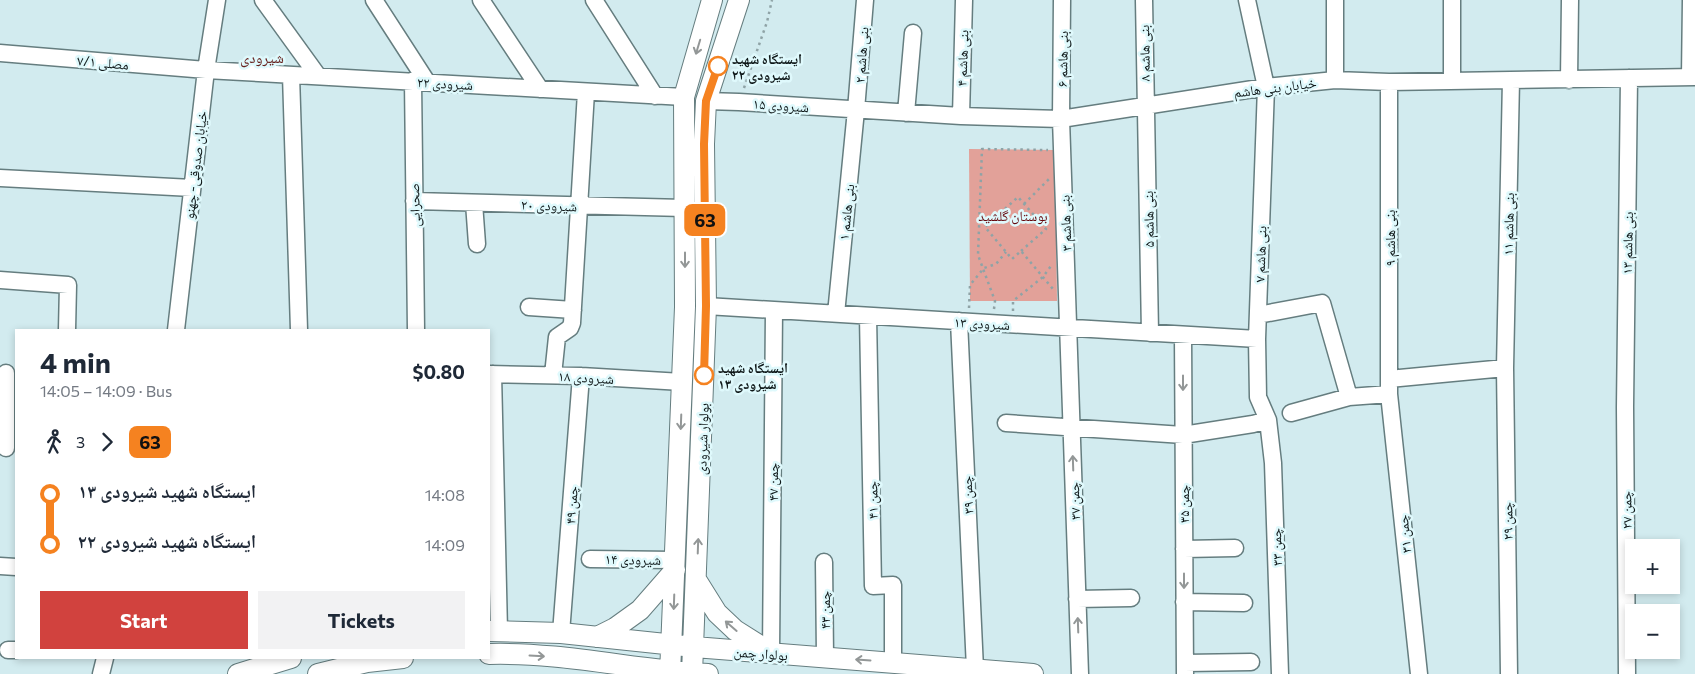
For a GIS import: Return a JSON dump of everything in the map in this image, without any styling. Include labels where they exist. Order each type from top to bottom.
[{"type":"main road","name":"بولوار شیرودی","points":[[697,674],[694,648],[706,306],[704,144],[706,101],[739,0]]},
{"type":"main road","name":"بولوار شیرودی","points":[[670,673],[685,307],[684,97],[708,3]]},
{"type":"main road","points":[[597,637],[615,628],[640,610],[675,565]]},
{"type":"main road","points":[[697,581],[717,613],[735,630],[771,653]]},
{"type":"main road","name":"بولوار چمن","points":[[494,631],[561,633],[694,648],[1033,674]]},
{"type":"main road","points":[[490,654],[579,666],[697,674]]},
{"type":"main road","points":[[238,674],[280,659]]},
{"type":"main road","points":[[318,674],[367,662],[394,659]]},
{"type":"street","name":"خیابان صدوقی- چهنو","points":[[176,329],[206,70],[217,0]]},
{"type":"street","points":[[263,0],[318,76]]},
{"type":"street","points":[[374,0],[420,81]]},
{"type":"street","points":[[481,0],[540,89]]},
{"type":"street","points":[[594,0],[655,96]]},
{"type":"street","name":"بنی هاشم ۲","points":[[856,110],[865,0]]},
{"type":"street","name":"بنی هاشم ۴","points":[[961,116],[964,0]]},
{"type":"street","name":"بنی هاشم ۶","points":[[1061,119],[1062,0]]},
{"type":"street","name":"بنی هاشم ۸","points":[[1144,0],[1145,105]]},
{"type":"street","name":"بنی هاشم ۷","points":[[1246,0],[1266,87],[1257,339],[1258,397],[1268,420]]},
{"type":"street","points":[[1335,0],[1335,80]]},
{"type":"street","points":[[1452,0],[1452,80]]},
{"type":"street","points":[[1569,80],[1570,0]]},
{"type":"street","points":[[1691,0],[1693,77]]},
{"type":"street","points":[[906,113],[913,32]]},
{"type":"street","name":"مصلی ۷/۱","points":[[0,53],[206,70]]},
{"type":"street","name":"شیرودی ۲۲","points":[[206,70],[684,97]]},
{"type":"street","points":[[291,75],[300,329]]},
{"type":"street","name":"خیابان بنی هاشم","points":[[856,110],[1061,119],[1266,87],[1335,80],[1388,82],[1693,77]]},
{"type":"street","name":"بنی هاشم ۱۳","points":[[1624,407],[1630,78]]},
{"type":"street","name":"بنی هاشم ۱۱","points":[[1505,368],[1511,80]]},
{"type":"street","name":"صحرایی","points":[[416,329],[414,201],[420,81]]},
{"type":"street","name":"بنی هاشم ۹","points":[[1388,82],[1389,386]]},
{"type":"street","points":[[553,375],[557,337],[572,326],[586,92]]},
{"type":"street","name":"شیرودی ۱۵","points":[[706,101],[856,110]]},
{"type":"street","name":"بنی هاشم ۵","points":[[1145,105],[1150,333]]},
{"type":"street","name":"بنی هاشم ۱","points":[[836,314],[856,110]]},
{"type":"street","name":"بنی هاشم ۳","points":[[1061,119],[1069,328]]},
{"type":"street","points":[[0,178],[192,188]]},
{"type":"street","name":"شیرودی ۲۰","points":[[414,201],[684,208]]},
{"type":"street","points":[[474,203],[478,244]]},
{"type":"street","points":[[0,280],[68,285],[67,329]]},
{"type":"street","points":[[1258,315],[1322,303],[1349,397]]},
{"type":"street","name":"شیرودی ۱۳","points":[[706,306],[1257,339]]},
{"type":"street","points":[[529,307],[573,310]]},
{"type":"street","name":"چمن ۴۷","points":[[771,653],[774,310]]},
{"type":"street","name":"چمن ۴۱","points":[[868,316],[873,586],[893,585],[893,662]]},
{"type":"street","name":"چمن ۳۹","points":[[964,322],[975,669]]},
{"type":"street","name":"چمن ۳۷","points":[[1069,328],[1080,674]]},
{"type":"street","name":"چمن ۳۵","points":[[1183,335],[1185,668]]},
{"type":"street","points":[[1290,414],[1389,386],[1505,368]]},
{"type":"street","name":"چمن ۲۹","points":[[1505,368],[1509,674]]},
{"type":"street","points":[[6,372],[7,448]]},
{"type":"street","points":[[491,374],[494,631]]},
{"type":"street","name":"شیرودی ۱۸","points":[[491,374],[581,376],[682,382]]},
{"type":"street","name":"چمن ۴۹","points":[[561,633],[581,376]]},
{"type":"street","name":"چمن ۳۱","points":[[1389,386],[1419,674]]},
{"type":"street","name":"چمن ۲۷","points":[[1624,407],[1627,674]]},
{"type":"street","points":[[1006,423],[1183,435],[1268,420]]},
{"type":"street","name":"چمن ۳۳","points":[[1268,420],[1273,463],[1280,674]]},
{"type":"street","points":[[1184,549],[1235,548]]},
{"type":"street","name":"شیرودی ۱۴","points":[[590,559],[675,565]]},
{"type":"street","name":"چمن ۴۳","points":[[824,562],[825,657]]},
{"type":"street","points":[[0,566],[15,567]]},
{"type":"street","points":[[1077,599],[1131,598]]},
{"type":"street","points":[[1184,602],[1244,604]]},
{"type":"street","points":[[101,674],[105,659]]},
{"type":"street","points":[[1185,668],[1251,662]]},
{"type":"path","points":[[739,102],[772,0]]},
{"type":"path","points":[[994,323],[995,301],[978,255],[982,149],[1055,150]]},
{"type":"path","points":[[1024,204],[1056,173],[1063,172]]},
{"type":"path","points":[[979,226],[984,227],[1012,258],[1046,229],[1018,197],[984,227]]},
{"type":"path","points":[[1021,251],[1058,294],[1068,293]]},
{"type":"path","points":[[964,322],[970,285],[984,268],[996,264],[1006,252]]},
{"type":"path","points":[[1014,325],[1013,301],[1043,276],[1057,257],[1066,258]]},
{"type":"green space","name":"بوستان گلشید","points":[[969,149],[1055,150],[1057,301],[970,301]]},
{"type":"bus line","name":"63","points":[[704,375],[706,306],[704,144],[706,101],[718,66]]},
{"type":"place","name":"ایستگاه شهید شیرودی ۲۲","points":[[718,66]]},
{"type":"place","name":"ایستگاه شهید شیرودی ۱۳","points":[[704,375]]},
{"type":"district","name":"شیرودی","points":[[262,57]]}]
